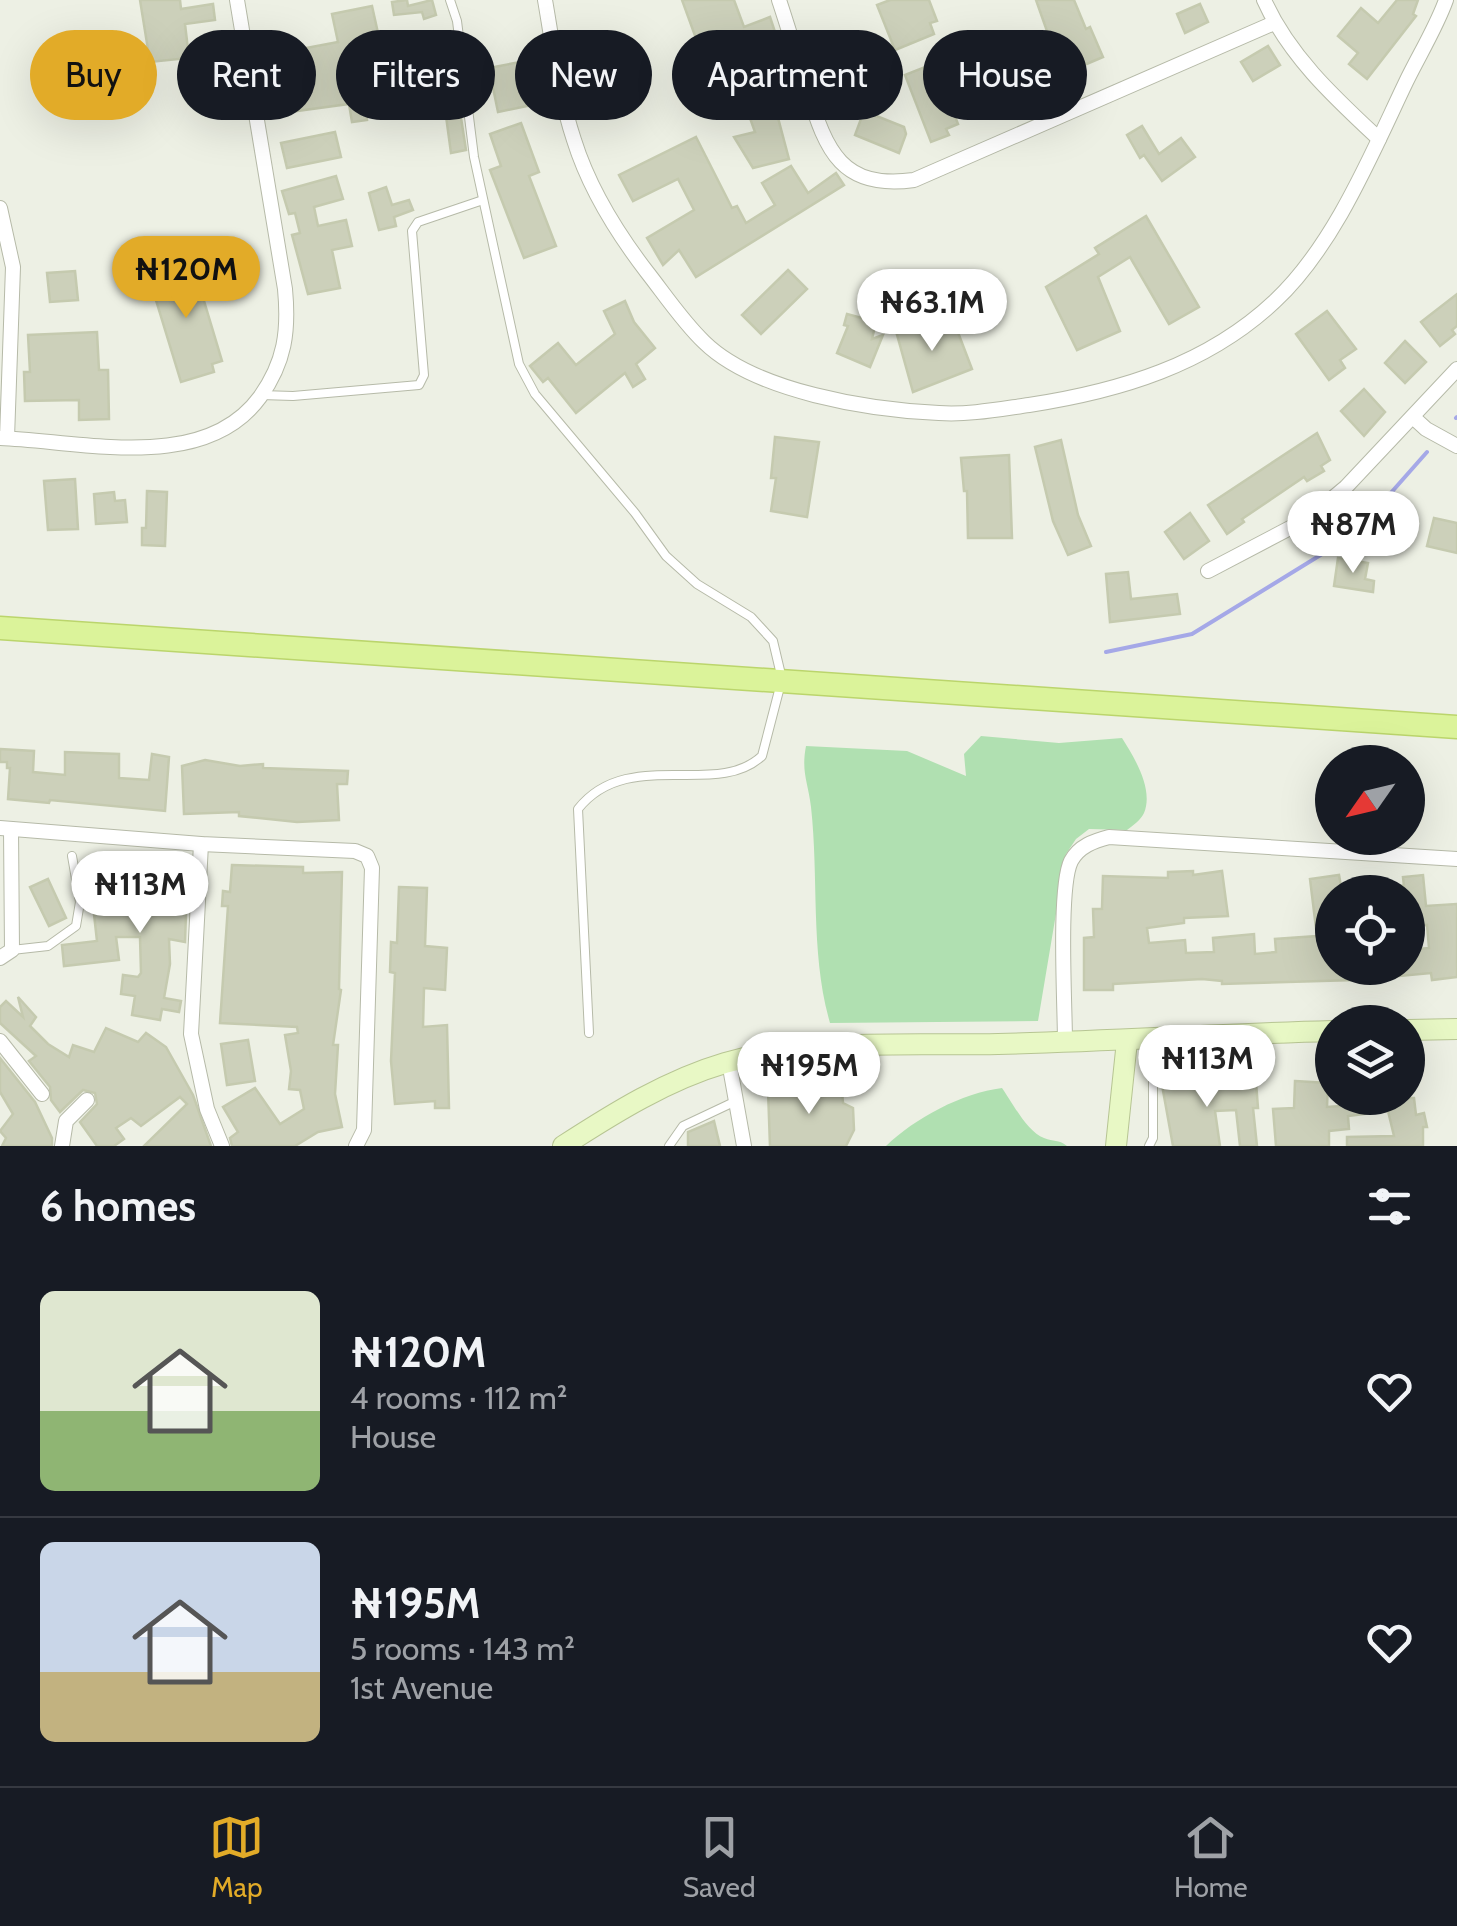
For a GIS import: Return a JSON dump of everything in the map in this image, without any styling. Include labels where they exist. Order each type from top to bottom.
[{"type":"main road","points":[[0,628],[1457,727]]},
{"type":"street","points":[[0,208],[13,268],[4,438],[153,448],[208,437],[251,410],[283,356],[288,322],[286,289],[236,0]]},
{"type":"street","points":[[544,0],[574,140],[589,178],[628,247],[705,343],[755,376],[824,398],[940,413],[1088,396],[1150,378],[1192,360],[1275,302],[1304,270],[1347,201],[1446,0]]},
{"type":"street","points":[[779,0],[829,149],[856,174],[891,184],[914,180],[1274,22]]},
{"type":"street","points":[[1264,0],[1274,22],[1309,70],[1379,139]]},
{"type":"street","points":[[1208,570],[1308,518],[1346,487],[1457,369]]},
{"type":"street","points":[[1414,418],[1457,446]]},
{"type":"street","points":[[6,954],[6,829],[355,851],[367,856],[372,868],[365,1111],[364,1130],[356,1146]]},
{"type":"street","points":[[1065,1042],[1065,893],[1071,862],[1088,842],[1109,836],[1457,859]]},
{"type":"street","points":[[202,844],[192,1034],[206,1109],[222,1146]]},
{"type":"street","points":[[1425,1030],[1457,1029]]},
{"type":"street","points":[[563,1146],[618,1111],[692,1074],[729,1062],[815,1048],[1315,1032]]},
{"type":"street","points":[[0,1041],[42,1094]]},
{"type":"street","points":[[1116,1146],[1127,1041]]},
{"type":"street","points":[[729,1062],[744,1146]]},
{"type":"street","points":[[62,1146],[66,1121],[87,1100]]},
{"type":"lane","points":[[450,0],[457,21],[482,200],[519,364],[535,394],[666,556],[697,584],[751,617],[773,641],[782,679],[762,756],[754,764],[731,772],[617,780],[587,798],[578,809],[590,1033]]},
{"type":"lane","points":[[262,395],[419,386],[424,374],[412,231],[418,222],[482,200]]},
{"type":"lane","points":[[6,954],[48,946],[76,926],[80,902],[72,856]]},
{"type":"lane","points":[[1149,1146],[1153,1138],[1154,1069],[1181,1058],[1182,1034]]},
{"type":"lane","points":[[670,1146],[684,1126],[736,1101]]},
{"type":"green space","points":[[981,736],[1059,743],[1122,738],[1145,784],[1144,813],[1136,823],[1127,830],[1089,829],[1066,854],[1038,1021],[830,1023],[817,943],[806,746],[907,751],[966,776],[964,754]]},
{"type":"green space","points":[[1002,1088],[1032,1130],[1067,1146],[886,1146],[940,1108]]},
{"type":"building","points":[[140,0],[180,0],[181,9],[213,4],[215,20],[185,24],[186,30],[177,30],[177,59],[157,61],[157,30],[145,30]]},
{"type":"building","points":[[407,0],[408,6],[432,0],[436,15],[424,19],[422,12],[394,15],[392,2]]},
{"type":"building","points":[[682,0],[734,0],[744,27],[770,17],[774,30],[693,30]]},
{"type":"building","points":[[890,0],[929,0],[937,21],[930,23],[933,30],[923,30],[923,39],[903,47],[903,30],[887,30],[877,5]]},
{"type":"building","points":[[1036,0],[1074,0],[1103,57],[1087,64],[1087,30],[1047,30]]},
{"type":"building","points":[[1397,0],[1418,0],[1413,14],[1416,16],[1367,79],[1349,64],[1358,53],[1338,36],[1361,8],[1378,23]]},
{"type":"building","points":[[1200,4],[1208,22],[1185,33],[1177,14]]},
{"type":"building","points":[[372,6],[377,30],[336,33],[332,14]]},
{"type":"building","points":[[336,42],[336,106],[316,108],[316,46]]},
{"type":"building","points":[[1268,46],[1280,65],[1253,81],[1241,62]]},
{"type":"building","points":[[515,63],[515,108],[498,112],[495,67]]},
{"type":"building","points":[[923,68],[923,120],[956,120],[958,124],[946,129],[949,135],[931,142],[905,75]]},
{"type":"building","points":[[447,120],[461,120],[466,150],[451,153]]},
{"type":"building","points":[[751,120],[779,120],[789,159],[753,168],[734,137],[755,132]]},
{"type":"building","points":[[861,120],[886,120],[904,127],[906,134],[899,153],[855,135]]},
{"type":"building","points":[[521,123],[539,172],[529,176],[556,246],[524,258],[490,170],[501,166],[490,134]]},
{"type":"building","points":[[1142,126],[1159,154],[1181,138],[1195,157],[1162,181],[1144,155],[1140,158],[1127,135]]},
{"type":"building","points":[[335,132],[341,157],[287,168],[281,143]]},
{"type":"building","points":[[696,137],[732,208],[737,206],[746,223],[775,205],[762,183],[791,166],[808,193],[836,173],[844,185],[696,277],[679,250],[663,265],[647,238],[694,210],[678,179],[633,201],[619,175]]},
{"type":"building","points":[[336,176],[343,199],[314,207],[318,226],[346,220],[352,246],[332,250],[340,288],[308,294],[292,235],[300,233],[295,213],[289,214],[282,191]]},
{"type":"building","points":[[386,187],[392,205],[409,200],[413,210],[394,217],[396,226],[379,230],[369,193]]},
{"type":"building","points":[[1146,216],[1199,307],[1169,324],[1130,257],[1098,277],[1120,331],[1077,350],[1046,287],[1099,254],[1095,248]]},
{"type":"building","points":[[192,261],[222,361],[212,364],[214,372],[181,382],[148,274]]},
{"type":"building","points":[[788,270],[807,289],[761,334],[742,315]]},
{"type":"building","points":[[75,271],[78,300],[50,302],[47,273]]},
{"type":"building","points":[[1457,294],[1457,326],[1452,330],[1455,334],[1440,346],[1421,322]]},
{"type":"building","points":[[625,301],[634,322],[655,348],[636,364],[645,379],[633,387],[625,373],[576,413],[548,378],[543,382],[530,366],[558,343],[576,365],[615,334],[604,311]]},
{"type":"building","points":[[1327,311],[1356,349],[1340,360],[1345,368],[1329,380],[1296,334]]},
{"type":"building","points":[[847,314],[876,322],[872,339],[883,335],[870,367],[837,353],[848,326],[844,325]]},
{"type":"building","points":[[933,319],[937,329],[954,322],[972,369],[913,392],[896,331]]},
{"type":"building","points":[[97,332],[99,370],[108,370],[109,419],[79,420],[79,400],[25,401],[24,372],[30,372],[28,335]]},
{"type":"building","points":[[1405,341],[1426,362],[1405,383],[1385,363]]},
{"type":"building","points":[[1364,389],[1385,412],[1364,436],[1341,411]]},
{"type":"building","points":[[1317,433],[1330,460],[1321,466],[1324,471],[1307,481],[1304,477],[1242,519],[1244,522],[1227,534],[1208,505]]},
{"type":"building","points":[[775,437],[819,442],[807,517],[771,511],[776,478],[771,478]]},
{"type":"building","points":[[1061,440],[1078,515],[1091,546],[1068,555],[1053,521],[1035,447]]},
{"type":"building","points":[[1009,455],[1012,538],[968,538],[967,491],[961,458]]},
{"type":"building","points":[[75,479],[78,529],[48,530],[44,481]]},
{"type":"building","points":[[147,491],[167,492],[165,546],[142,545]]},
{"type":"building","points":[[114,492],[115,501],[125,500],[127,522],[96,524],[94,494]]},
{"type":"building","points":[[1190,513],[1209,541],[1184,559],[1165,532]]},
{"type":"building","points":[[1434,518],[1457,523],[1457,553],[1427,546]]},
{"type":"building","points":[[1338,558],[1368,563],[1365,579],[1374,581],[1373,592],[1334,586]]},
{"type":"building","points":[[1128,572],[1131,599],[1177,594],[1180,614],[1110,622],[1106,574]]},
{"type":"building","points":[[0,749],[34,751],[33,772],[65,775],[65,752],[119,754],[119,778],[149,780],[152,754],[169,757],[165,811],[8,799],[10,768],[7,762],[0,762]]},
{"type":"building","points":[[205,760],[240,766],[263,764],[263,768],[348,771],[347,784],[337,784],[339,820],[297,822],[239,816],[239,812],[184,814],[182,766]]},
{"type":"building","points":[[172,858],[174,886],[187,886],[185,942],[169,939],[170,964],[164,998],[181,1001],[179,1012],[162,1009],[160,1020],[132,1015],[135,996],[121,994],[123,975],[138,977],[141,973],[140,937],[116,937],[119,960],[64,966],[62,945],[97,941],[92,896],[111,894],[114,914],[145,915],[142,881],[125,882],[124,868],[136,867],[135,861]]},
{"type":"building","points":[[232,865],[303,867],[303,873],[342,872],[341,990],[333,1045],[338,1045],[335,1094],[342,1127],[318,1132],[295,1146],[232,1146],[230,1138],[238,1132],[223,1107],[255,1088],[280,1124],[304,1109],[300,1090],[289,1089],[291,1071],[285,1035],[298,1033],[297,1027],[220,1023],[228,906],[222,906],[223,891],[230,892]]},
{"type":"building","points":[[1193,871],[1193,875],[1222,871],[1228,916],[1184,918],[1184,923],[1147,928],[1149,943],[1185,940],[1186,953],[1214,952],[1213,938],[1254,934],[1255,954],[1276,952],[1275,939],[1315,936],[1315,981],[1222,984],[1202,979],[1113,984],[1113,990],[1084,990],[1084,938],[1094,937],[1093,909],[1102,909],[1103,876],[1168,878],[1168,872]]},
{"type":"building","points":[[1315,878],[1315,920],[1310,879]]},
{"type":"building","points":[[48,879],[66,918],[49,926],[30,887]]},
{"type":"building","points":[[399,887],[427,888],[425,946],[447,948],[445,990],[424,988],[423,1027],[447,1025],[449,1108],[435,1108],[435,1101],[395,1104],[391,1061],[395,973],[390,972],[391,942],[397,943]]},
{"type":"building","points":[[1425,896],[1426,906],[1457,904],[1457,977],[1432,980],[1431,973],[1425,974],[1425,948],[1429,948]]},
{"type":"building","points":[[18,997],[36,1017],[30,1026],[69,1057],[73,1045],[94,1052],[106,1028],[138,1042],[146,1033],[166,1047],[193,1095],[211,1146],[144,1146],[187,1104],[180,1097],[141,1126],[131,1118],[116,1128],[124,1139],[114,1146],[97,1146],[80,1122],[97,1104],[95,1093],[83,1090],[60,1112],[51,1100],[50,1087],[29,1061],[36,1056],[0,1023],[0,1007],[6,1001],[23,1017]]},
{"type":"building","points":[[248,1040],[255,1081],[227,1085],[221,1044]]},
{"type":"building","points":[[0,1058],[35,1102],[52,1146],[2,1146],[6,1138],[0,1131],[13,1114],[0,1092]]},
{"type":"building","points":[[1184,1067],[1188,1087],[1256,1082],[1258,1108],[1253,1108],[1257,1146],[1240,1146],[1236,1110],[1215,1111],[1220,1146],[1173,1146],[1160,1074]]},
{"type":"building","points":[[1295,1081],[1315,1082],[1315,1115],[1356,1115],[1348,1116],[1349,1129],[1329,1131],[1329,1146],[1276,1146],[1273,1109],[1294,1108]]},
{"type":"building","points":[[830,1085],[842,1091],[843,1103],[853,1108],[854,1130],[846,1146],[770,1146],[768,1090]]},
{"type":"building","points":[[1389,1115],[1424,1115],[1427,1127],[1423,1127],[1423,1146],[1347,1146],[1347,1137],[1394,1136]]},
{"type":"building","points":[[714,1121],[720,1146],[688,1146],[688,1132]]},
{"type":"waterway","points":[[1106,652],[1192,634],[1340,543],[1359,529],[1427,452]]}]
